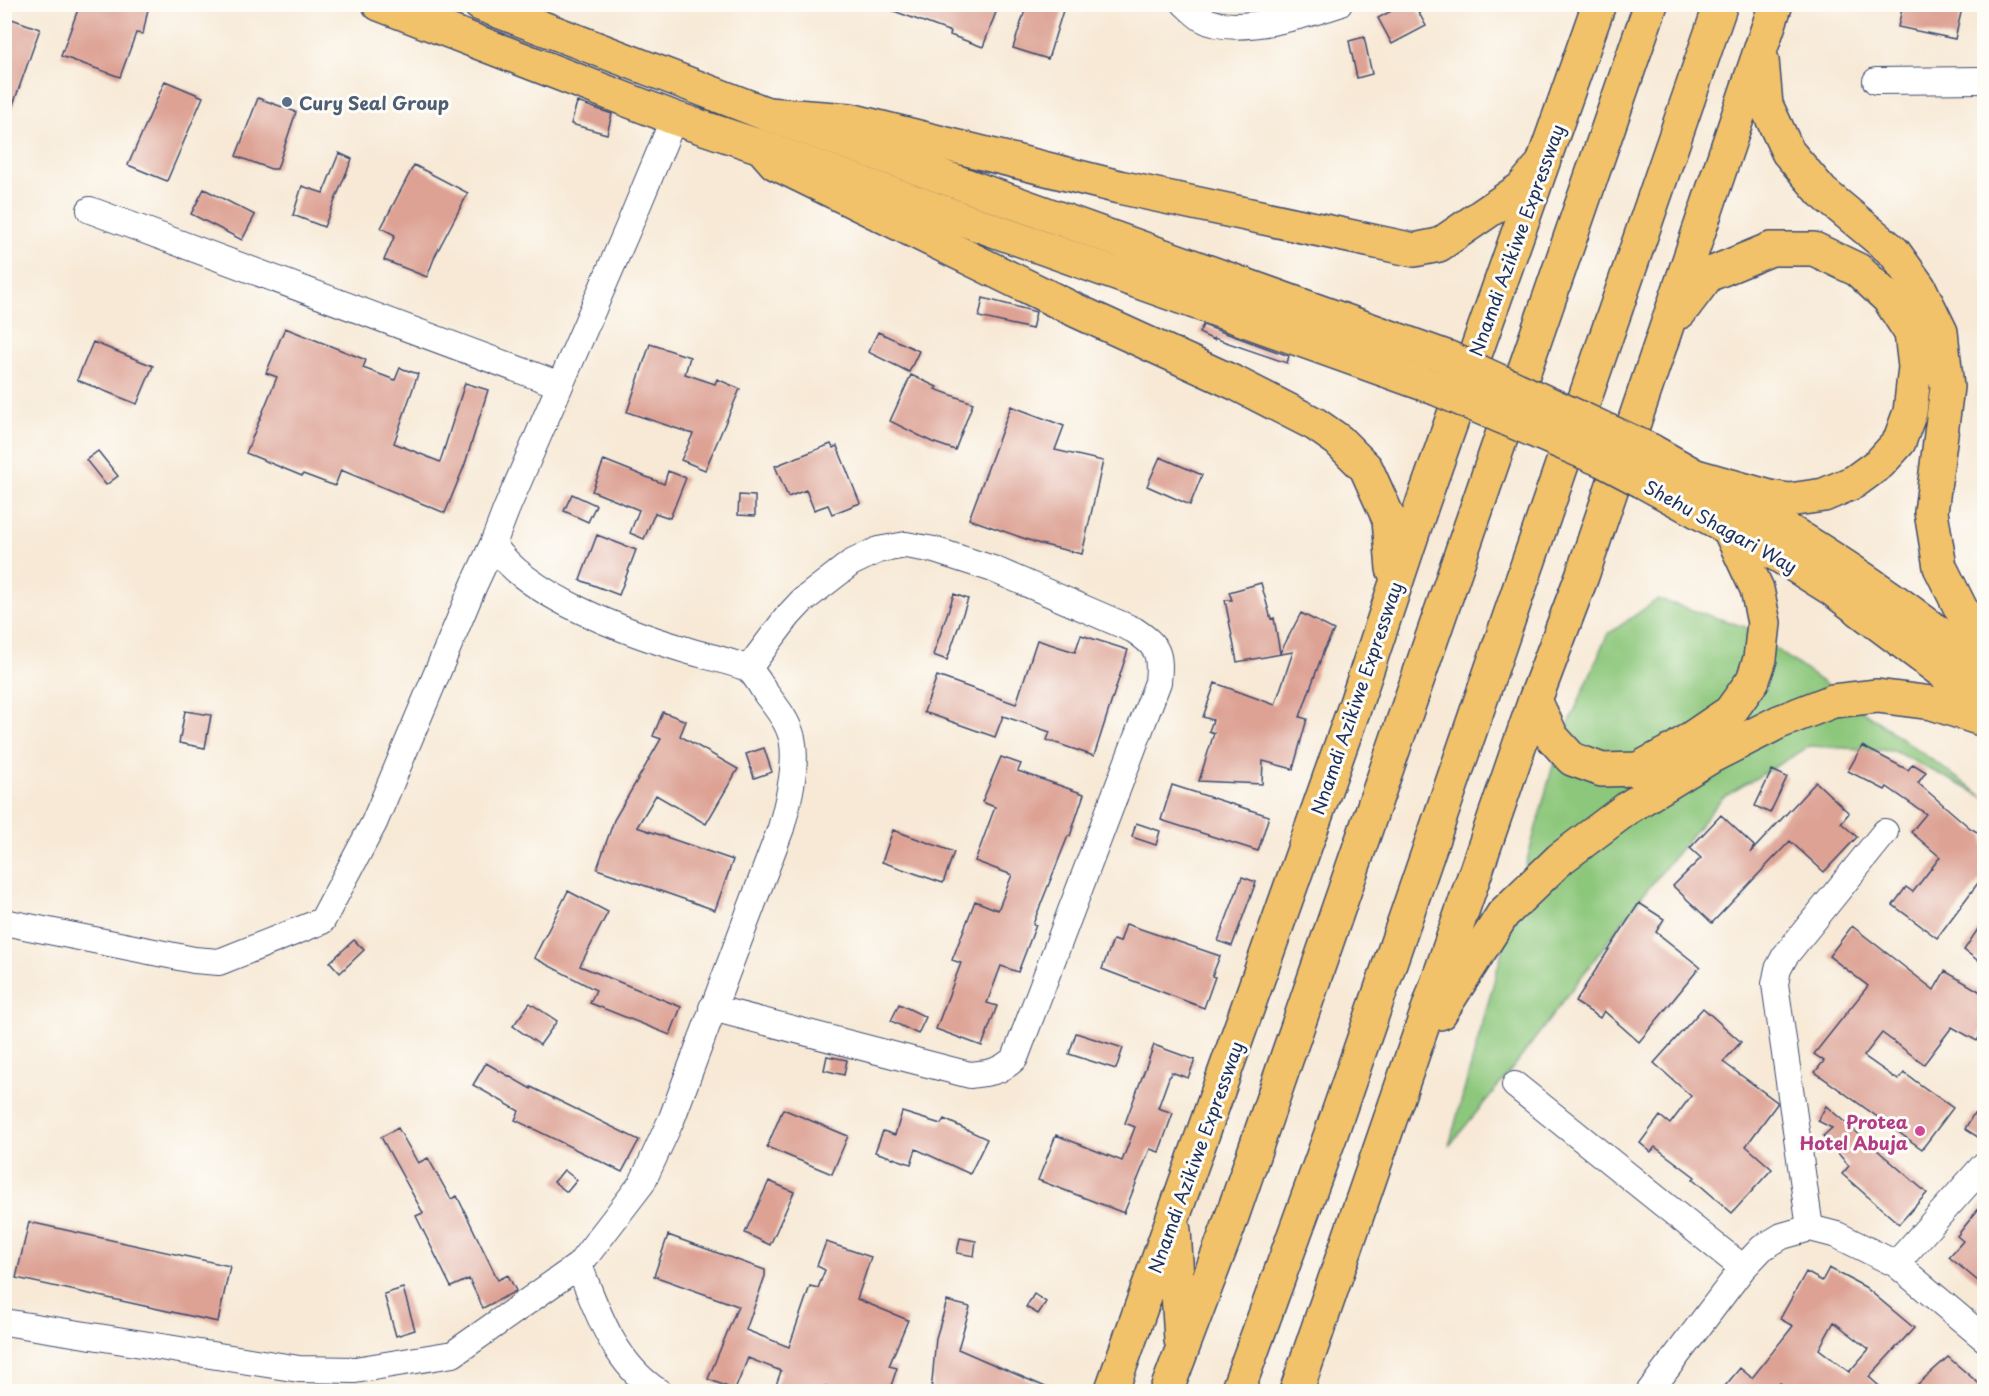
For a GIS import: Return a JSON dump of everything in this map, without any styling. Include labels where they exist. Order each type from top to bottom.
[{"type":"main road","name":"Shehu Shagari Way","points":[[379,4],[674,118],[1435,388],[1602,460],[1700,477],[1883,593],[1953,643],[1984,670]]},
{"type":"main road","name":"Shehu Shagari Way","points":[[480,4],[767,114],[1449,358],[1646,466],[1728,527],[1832,589],[1984,703]]},
{"type":"main road","name":"Nnamdi Azikiwe Expressway","points":[[1111,1392],[1352,714],[1398,575],[1599,4]]},
{"type":"main road","points":[[1166,1392],[1228,1228],[1651,4]]},
{"type":"main road","points":[[1237,1392],[1332,1131],[1721,4]]},
{"type":"main road","points":[[1296,1392],[1535,700],[1581,576],[1776,4]]},
{"type":"main road","points":[[1761,44],[1766,105],[1788,152],[1822,192],[1894,252],[1919,287],[1941,332],[1947,387],[1931,512],[1940,567],[1961,609],[1984,645]]},
{"type":"main road","points":[[767,114],[850,120],[1119,187],[1414,250],[1440,245],[1449,239],[1522,188],[1545,160]]},
{"type":"main road","points":[[761,147],[775,163],[1010,279],[1237,384],[1315,424],[1338,440],[1366,468],[1389,519],[1393,569],[1398,575]]},
{"type":"main road","points":[[1664,332],[1708,275],[1771,249],[1814,249],[1858,270],[1889,299],[1911,333],[1915,367],[1910,412],[1899,442],[1880,463],[1854,482],[1824,495],[1789,500],[1770,497],[1700,477]]},
{"type":"main road","points":[[1535,700],[1552,737],[1572,759],[1602,770],[1638,769],[1677,748],[1730,712],[1753,680],[1760,659],[1764,623],[1757,589],[1728,527]]},
{"type":"main road","points":[[1411,1057],[1503,914],[1560,859],[1629,807],[1712,756],[1779,722],[1833,701],[1877,696],[1932,703],[1984,720]]},
{"type":"main road","points":[[1173,1213],[1182,1352]]},
{"type":"street","points":[[1185,4],[1204,20],[1234,27],[1301,16],[1339,4]]},
{"type":"street","points":[[1876,81],[1984,80]]},
{"type":"street","points":[[4,921],[194,960],[219,962],[322,921],[374,823],[674,118]]},
{"type":"street","points":[[90,210],[560,385]]},
{"type":"street","points":[[4,1322],[299,1369],[355,1370],[453,1354],[579,1265],[642,1183],[672,1118],[781,828],[787,806],[794,758],[792,737],[781,713],[748,669],[668,645],[588,613],[532,583],[508,565],[493,544]]},
{"type":"street","points":[[712,1008],[970,1075],[1004,1069],[1015,1058],[1158,681],[1160,666],[1157,651],[1150,641],[1134,630],[993,569],[934,550],[906,546],[878,550],[850,563],[802,601],[748,669]]},
{"type":"street","points":[[1810,1228],[1775,984],[1778,969],[1785,956],[1886,832]]},
{"type":"street","points":[[1515,1084],[1743,1268]]},
{"type":"street","points":[[1896,1264],[1984,1165]]},
{"type":"street","points":[[1649,1392],[1743,1268],[1762,1248],[1782,1236],[1810,1228],[1837,1235],[1896,1264],[1984,1338]]},
{"type":"street","points":[[579,1265],[595,1308],[616,1348],[650,1386],[659,1392]]},
{"type":"green space","points":[[1658,599],[1745,627],[1984,797],[1894,751],[1810,746],[1722,798],[1641,897],[1516,1064],[1449,1146],[1556,754],[1607,635]]},
{"type":"building","points":[[77,4],[149,4],[143,34],[136,33],[120,77],[61,56],[77,12]]},
{"type":"building","points":[[880,4],[999,4],[983,47],[950,35],[951,32],[880,6]]},
{"type":"building","points":[[1027,4],[1065,4],[1048,59],[1013,48]]},
{"type":"building","points":[[1404,4],[1414,4],[1426,26],[1392,44],[1378,18]]},
{"type":"building","points":[[1903,4],[1963,4],[1955,39],[1898,27]]},
{"type":"building","points":[[9,18],[40,29],[7,122],[4,122],[4,29]]},
{"type":"building","points":[[1364,37],[1372,74],[1357,78],[1349,41]]},
{"type":"building","points":[[165,81],[203,97],[167,181],[128,165]]},
{"type":"building","points":[[258,98],[296,112],[277,169],[271,169],[236,156]]},
{"type":"building","points":[[577,102],[612,114],[607,134],[571,124]]},
{"type":"building","points":[[339,153],[352,159],[324,227],[293,215],[302,186],[323,193]]},
{"type":"building","points":[[414,165],[468,193],[435,256],[427,277],[384,260],[395,235],[381,228]]},
{"type":"building","points":[[204,189],[255,215],[242,240],[191,214]]},
{"type":"building","points":[[983,298],[1036,312],[1032,329],[979,317]]},
{"type":"building","points":[[1203,325],[1289,356],[1287,363],[1214,338],[1214,340],[1199,333]]},
{"type":"building","points":[[285,328],[366,360],[363,368],[395,380],[400,368],[418,374],[394,443],[440,462],[465,383],[488,390],[465,464],[445,513],[341,470],[335,486],[303,474],[302,476],[246,453],[277,377],[266,373]]},
{"type":"building","points":[[878,332],[919,351],[909,372],[868,352]]},
{"type":"building","points":[[93,342],[153,366],[137,404],[77,380]]},
{"type":"building","points":[[650,344],[690,357],[685,374],[715,384],[717,379],[740,389],[705,470],[681,460],[693,434],[627,412]]},
{"type":"building","points":[[911,375],[937,387],[935,389],[973,403],[955,450],[932,442],[890,421]]},
{"type":"building","points":[[1011,406],[1064,426],[1055,450],[1103,461],[1082,554],[1040,544],[969,519]]},
{"type":"building","points":[[831,444],[833,448],[837,446],[860,503],[832,514],[828,505],[814,510],[806,490],[788,497],[775,466]]},
{"type":"building","points":[[98,451],[118,476],[106,485],[86,460]]},
{"type":"building","points":[[1160,457],[1202,475],[1190,505],[1147,486]]},
{"type":"building","points":[[604,460],[664,484],[668,471],[686,478],[670,518],[655,513],[644,539],[630,533],[639,510],[592,491]]},
{"type":"building","points":[[572,494],[596,505],[588,522],[564,511]]},
{"type":"building","points":[[739,495],[755,496],[755,516],[738,515]]},
{"type":"building","points":[[597,535],[636,550],[619,595],[580,580]]},
{"type":"building","points":[[1261,583],[1271,619],[1274,618],[1280,653],[1301,613],[1334,630],[1324,650],[1300,717],[1307,719],[1293,769],[1263,761],[1262,784],[1199,781],[1214,733],[1209,731],[1213,720],[1203,717],[1215,683],[1275,705],[1293,652],[1237,662],[1225,600],[1232,600],[1229,592]]},
{"type":"building","points":[[954,594],[968,599],[947,660],[933,655]]},
{"type":"building","points":[[1081,635],[1128,650],[1094,756],[1047,740],[1050,732],[1003,716],[995,737],[924,712],[937,676],[1016,704],[1037,640],[1075,652]]},
{"type":"building","points":[[185,711],[211,715],[205,748],[179,743]]},
{"type":"building","points":[[663,712],[686,721],[680,736],[738,769],[706,824],[656,795],[637,827],[733,860],[715,910],[597,869],[614,820],[661,739],[653,736]]},
{"type":"building","points":[[1862,746],[1908,770],[1913,764],[1926,772],[1918,783],[1970,828],[1984,836],[1984,875],[1937,938],[1893,905],[1906,887],[1913,892],[1940,857],[1911,832],[1926,814],[1887,787],[1885,790],[1848,771]]},
{"type":"building","points":[[764,748],[772,772],[754,778],[746,754]]},
{"type":"building","points":[[1001,757],[1021,764],[1018,771],[1084,794],[1070,836],[1068,836],[1033,924],[1036,925],[1018,972],[1001,966],[987,1003],[997,1006],[982,1046],[936,1029],[961,963],[952,960],[975,901],[998,910],[1012,875],[975,861],[995,807],[982,802]]},
{"type":"building","points":[[1772,770],[1787,777],[1770,813],[1755,806]]},
{"type":"building","points":[[1816,782],[1849,813],[1841,823],[1857,837],[1824,872],[1790,841],[1712,923],[1673,886],[1701,858],[1690,848],[1721,815],[1754,846],[1750,853]]},
{"type":"building","points":[[1172,785],[1269,816],[1258,851],[1161,820]]},
{"type":"building","points":[[1136,823],[1160,831],[1156,845],[1132,837]]},
{"type":"building","points":[[893,830],[954,852],[943,883],[882,862]]},
{"type":"building","points":[[1242,877],[1256,882],[1232,946],[1218,941]]},
{"type":"building","points":[[568,891],[608,912],[580,966],[681,1007],[670,1035],[590,1003],[596,990],[534,958]]},
{"type":"building","points":[[1639,903],[1664,919],[1656,932],[1700,967],[1639,1042],[1604,1011],[1600,1018],[1575,1002]]},
{"type":"building","points":[[1984,920],[1984,965],[1964,950]]},
{"type":"building","points":[[1126,924],[1220,956],[1204,1008],[1102,969],[1113,940],[1120,942]]},
{"type":"building","points":[[1852,926],[1934,990],[1945,971],[1984,994],[1984,1029],[1977,1041],[1952,1027],[1924,1064],[1882,1033],[1864,1056],[1898,1080],[1904,1073],[1953,1108],[1922,1149],[1815,1072],[1824,1061],[1814,1054],[1868,986],[1829,956]]},
{"type":"building","points":[[354,940],[364,950],[340,973],[330,962]]},
{"type":"building","points":[[530,1003],[557,1021],[540,1045],[513,1026]]},
{"type":"building","points":[[899,1004],[926,1017],[918,1034],[891,1021]]},
{"type":"building","points":[[1703,1008],[1741,1042],[1723,1062],[1777,1102],[1746,1146],[1772,1169],[1732,1213],[1693,1179],[1695,1177],[1655,1147],[1651,1152],[1640,1143],[1660,1116],[1670,1124],[1691,1096],[1654,1063]]},
{"type":"building","points":[[1076,1033],[1123,1048],[1116,1069],[1069,1054]]},
{"type":"building","points":[[1154,1045],[1195,1060],[1188,1078],[1171,1072],[1158,1108],[1173,1113],[1159,1152],[1150,1149],[1124,1213],[1038,1180],[1056,1135],[1122,1161],[1135,1127],[1125,1123]]},
{"type":"building","points":[[827,1056],[847,1060],[844,1075],[824,1070]]},
{"type":"building","points":[[486,1063],[531,1089],[531,1087],[639,1140],[622,1172],[515,1120],[519,1111],[473,1085]]},
{"type":"building","points":[[1826,1106],[1927,1193],[1899,1224],[1842,1174],[1849,1166],[1823,1136],[1832,1128],[1818,1121]]},
{"type":"building","points":[[783,1109],[848,1136],[832,1174],[767,1147]]},
{"type":"building","points":[[902,1112],[941,1124],[944,1119],[987,1139],[970,1174],[916,1149],[911,1164],[875,1152],[883,1131],[895,1135]]},
{"type":"building","points":[[1974,1113],[1984,1119],[1984,1141],[1965,1129]]},
{"type":"building","points":[[398,1128],[418,1163],[428,1158],[451,1199],[457,1196],[498,1280],[508,1275],[516,1291],[483,1308],[469,1279],[451,1287],[416,1216],[423,1213],[381,1137]]},
{"type":"building","points":[[564,1170],[577,1180],[567,1192],[554,1182]]},
{"type":"building","points":[[769,1181],[794,1192],[770,1245],[745,1233]]},
{"type":"building","points":[[1984,1202],[1984,1286],[1949,1257],[1963,1241],[1957,1236]]},
{"type":"building","points":[[29,1222],[230,1266],[218,1322],[16,1278]]},
{"type":"building","points":[[668,1235],[765,1270],[765,1276],[746,1330],[789,1347],[810,1286],[818,1288],[825,1270],[817,1266],[826,1242],[871,1257],[857,1299],[908,1320],[889,1366],[897,1368],[889,1392],[844,1392],[826,1386],[824,1392],[784,1392],[775,1388],[781,1371],[748,1358],[735,1390],[708,1379],[738,1306],[654,1276]]},
{"type":"building","points":[[960,1238],[976,1241],[974,1256],[957,1253]]},
{"type":"building","points":[[1829,1268],[1865,1287],[1914,1328],[1869,1377],[1886,1392],[1791,1392],[1780,1383],[1773,1392],[1720,1392],[1740,1368],[1752,1378],[1793,1326],[1780,1319],[1806,1272],[1822,1281]],"holes":[[[1834,1322],[1869,1349],[1849,1372],[1819,1349]]]},
{"type":"building","points":[[403,1288],[415,1330],[396,1336],[384,1294]]},
{"type":"building","points":[[1034,1294],[1046,1302],[1038,1314],[1026,1307]]},
{"type":"building","points":[[947,1301],[970,1307],[958,1349],[1057,1392],[931,1392],[936,1338]]},
{"type":"building","points":[[1948,1357],[1984,1388],[1984,1392],[1909,1392]]},
{"type":"place","name":"Cury Seal Group","points":[[287,102]]},
{"type":"place","name":"Protea Hotel Abuja","points":[[1920,1131]]}]
